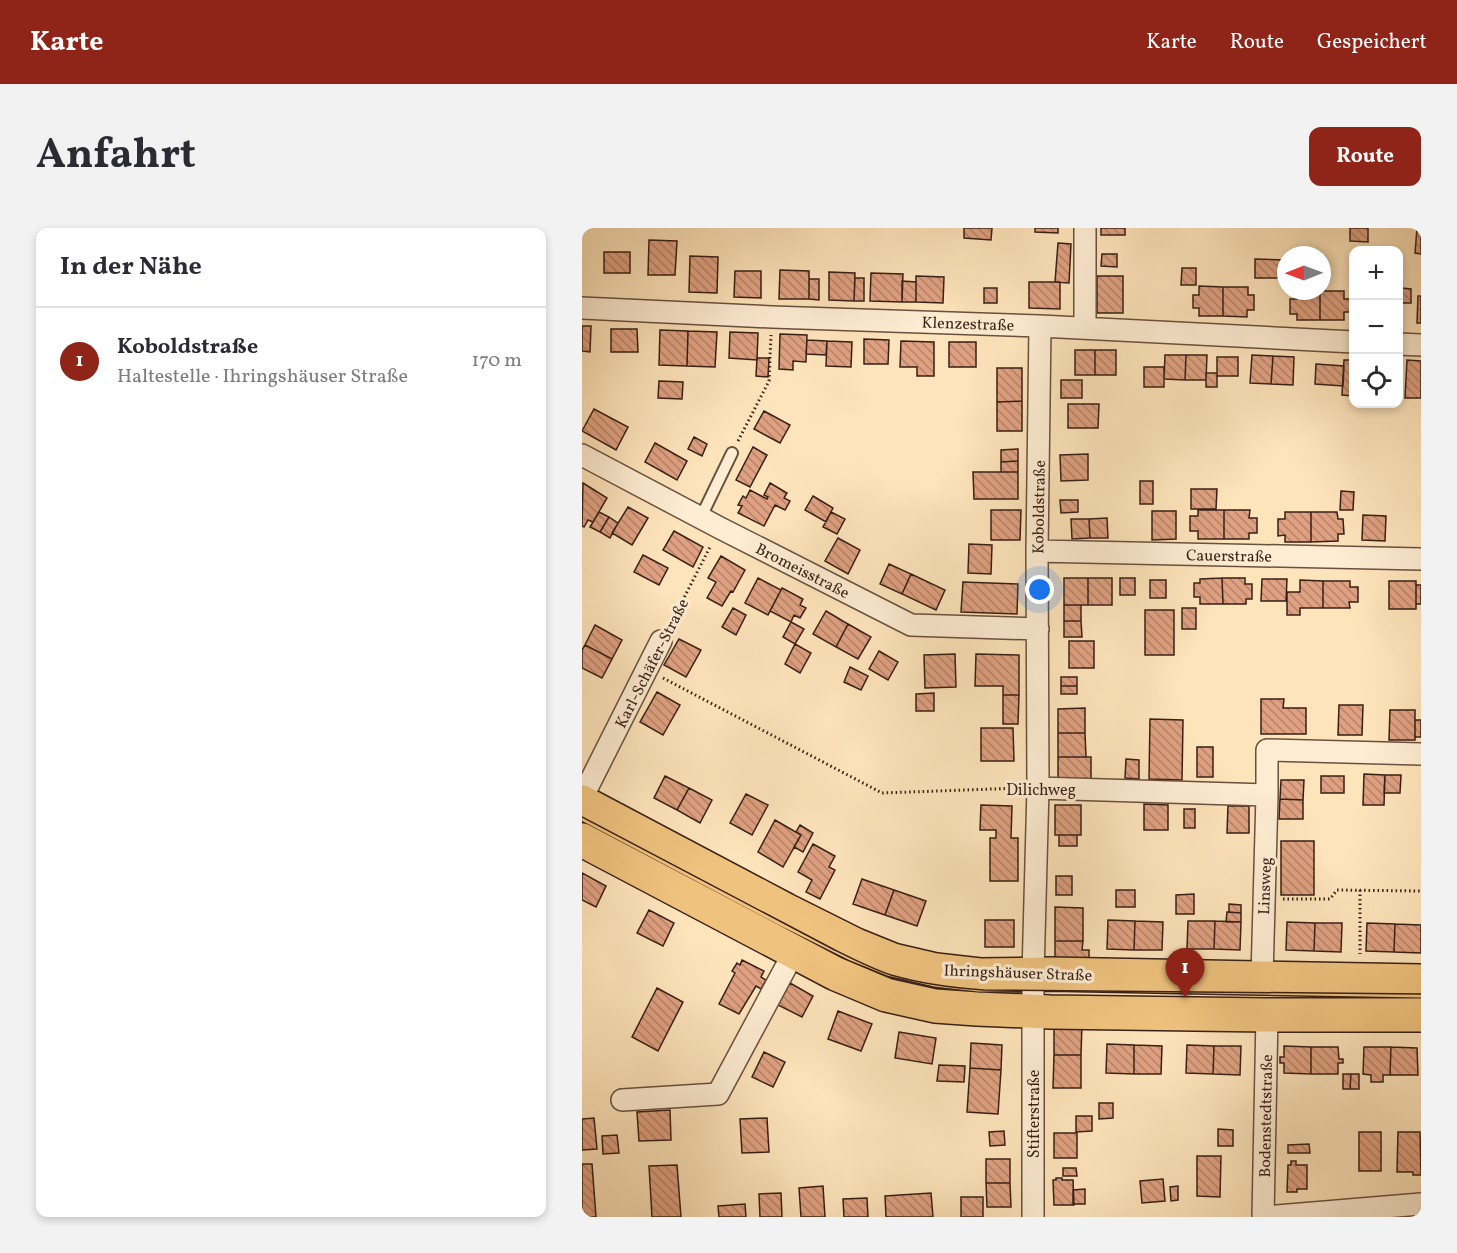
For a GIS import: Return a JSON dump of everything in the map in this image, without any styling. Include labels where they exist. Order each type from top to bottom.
[{"type":"main road","name":"Ihringshäuser Straße","points":[[582,800],[786,910],[856,945],[893,960],[936,970],[980,975],[1262,977],[1421,981]]},
{"type":"main road","points":[[582,840],[836,974],[886,995],[935,1006],[1033,1011],[1267,1016],[1421,1015]]},
{"type":"street","points":[[1085,228],[1085,328]]},
{"type":"street","name":"Klenzestraße","points":[[582,308],[1040,326],[1349,342]]},
{"type":"street","name":"Koboldstraße","points":[[1033,1011],[1038,788],[1037,551],[1040,326]]},
{"type":"street","points":[[1403,344],[1421,345]]},
{"type":"street","name":"Bromeisstraße","points":[[582,455],[911,625],[1038,629]]},
{"type":"street","name":"Cauerstraße","points":[[1037,551],[1421,558]]},
{"type":"street","name":"Karl-Schäfer-Straße","points":[[582,800],[661,642]]},
{"type":"street","points":[[1266,795],[1268,750],[1421,754]]},
{"type":"street","name":"Dilichweg","points":[[1038,788],[1266,795]]},
{"type":"street","name":"Linsweg","points":[[1262,977],[1266,795]]},
{"type":"street","points":[[622,1100],[718,1094],[794,952]]},
{"type":"street","name":"Stifterstraße","points":[[1033,1011],[1033,1217]]},
{"type":"street","name":"Bodenstedtstraße","points":[[1264,1217],[1267,1016]]},
{"type":"street","points":[[1264,1217],[1421,1204]]},
{"type":"lane","points":[[701,517],[732,453]]},
{"type":"path","points":[[732,453],[769,381],[772,317]]},
{"type":"path","name":"Karl-Schäfer-Straße","points":[[661,642],[720,528]]},
{"type":"path","name":"Dilichweg","points":[[647,670],[882,793],[1038,788]]},
{"type":"path","points":[[1281,899],[1330,899],[1337,890],[1421,891]]},
{"type":"path","points":[[1360,890],[1360,979]]},
{"type":"building","points":[[964,228],[992,228],[991,240],[964,238]]},
{"type":"building","points":[[1035,228],[1058,228],[1058,233],[1035,232]]},
{"type":"building","points":[[1101,228],[1125,228],[1125,235],[1101,235]]},
{"type":"building","points":[[1350,228],[1368,228],[1368,242],[1350,241]]},
{"type":"building","points":[[1417,228],[1421,228],[1421,254],[1415,253]]},
{"type":"building","points":[[649,240],[677,241],[675,275],[648,275]]},
{"type":"building","points":[[1058,243],[1071,244],[1069,283],[1055,282]]},
{"type":"building","points":[[604,252],[630,252],[630,273],[604,273]]},
{"type":"building","points":[[1102,254],[1117,254],[1117,267],[1101,266]]},
{"type":"building","points":[[690,256],[718,257],[717,293],[689,292]]},
{"type":"building","points":[[1255,259],[1277,260],[1277,278],[1255,278]]},
{"type":"building","points":[[1182,268],[1196,268],[1196,285],[1181,285]]},
{"type":"building","points":[[780,270],[809,271],[809,299],[779,299]]},
{"type":"building","points":[[735,271],[761,271],[761,298],[734,297]]},
{"type":"building","points":[[829,272],[855,273],[854,301],[829,300]]},
{"type":"building","points":[[871,273],[903,274],[902,302],[870,301]]},
{"type":"building","points":[[916,276],[944,277],[943,303],[916,302]]},
{"type":"building","points":[[1097,276],[1123,276],[1123,313],[1097,313]]},
{"type":"building","points":[[855,278],[864,278],[864,301],[854,301]]},
{"type":"building","points":[[809,279],[819,279],[819,300],[809,299]]},
{"type":"building","points":[[902,281],[916,282],[916,302],[902,302]]},
{"type":"building","points":[[1029,282],[1060,282],[1060,309],[1029,308]]},
{"type":"building","points":[[1199,286],[1223,287],[1223,316],[1199,316],[1199,308],[1193,308],[1193,295],[1199,295]]},
{"type":"building","points":[[1223,287],[1248,287],[1248,295],[1254,295],[1254,310],[1247,310],[1247,317],[1223,316]]},
{"type":"building","points":[[984,288],[997,288],[997,303],[984,303]]},
{"type":"building","points":[[1403,288],[1411,289],[1411,303],[1403,303]]},
{"type":"building","points":[[1331,291],[1344,291],[1344,299],[1349,299],[1349,312],[1344,312],[1344,320],[1320,320],[1320,300],[1331,300]]},
{"type":"building","points":[[1418,296],[1421,296],[1421,323],[1417,323]]},
{"type":"building","points":[[1290,300],[1320,300],[1320,320],[1297,320],[1297,314],[1290,314]]},
{"type":"building","points":[[582,326],[591,326],[590,352],[582,351]]},
{"type":"building","points":[[611,329],[637,329],[638,352],[611,352]]},
{"type":"building","points":[[660,330],[688,331],[687,366],[659,365]]},
{"type":"building","points":[[688,331],[717,332],[715,367],[687,366]]},
{"type":"building","points":[[730,332],[758,333],[757,360],[729,358]]},
{"type":"building","points":[[780,334],[807,335],[806,362],[793,361],[793,370],[779,369]]},
{"type":"building","points":[[864,339],[889,340],[888,364],[864,364]]},
{"type":"building","points":[[807,340],[827,341],[826,355],[806,354]]},
{"type":"building","points":[[827,341],[852,342],[851,367],[826,366]]},
{"type":"building","points":[[901,341],[934,342],[934,376],[917,376],[917,367],[900,367]]},
{"type":"building","points":[[949,342],[976,342],[976,367],[949,367]]},
{"type":"building","points":[[1075,350],[1095,350],[1095,375],[1075,375]]},
{"type":"building","points":[[1095,350],[1116,350],[1116,375],[1095,375]]},
{"type":"building","points":[[1165,355],[1186,355],[1185,380],[1164,379]]},
{"type":"building","points":[[1186,355],[1207,355],[1206,380],[1185,380]]},
{"type":"building","points":[[1252,355],[1273,356],[1271,384],[1250,383]]},
{"type":"building","points":[[1273,356],[1294,357],[1293,385],[1271,384]]},
{"type":"building","points":[[1217,357],[1238,357],[1238,376],[1217,376]]},
{"type":"building","points":[[757,358],[769,358],[768,377],[756,376]]},
{"type":"building","points":[[1344,360],[1349,360],[1349,396],[1342,395]]},
{"type":"building","points":[[1407,360],[1421,361],[1421,398],[1405,398]]},
{"type":"building","points":[[1316,364],[1344,366],[1343,386],[1315,384]]},
{"type":"building","points":[[1144,367],[1164,367],[1164,387],[1144,387]]},
{"type":"building","points":[[997,368],[1022,368],[1022,401],[997,402]]},
{"type":"building","points":[[1206,373],[1217,373],[1217,387],[1206,387]]},
{"type":"building","points":[[1061,380],[1082,380],[1082,398],[1061,398]]},
{"type":"building","points":[[659,381],[683,382],[682,399],[658,398]]},
{"type":"building","points":[[1022,401],[1022,431],[997,431],[997,402]]},
{"type":"building","points":[[1068,404],[1099,404],[1098,428],[1068,428]]},
{"type":"building","points":[[594,409],[628,427],[616,450],[582,431]]},
{"type":"building","points":[[764,411],[790,425],[780,443],[754,429]]},
{"type":"building","points":[[694,437],[707,444],[702,456],[688,449]]},
{"type":"building","points":[[655,443],[687,461],[677,480],[645,462]]},
{"type":"building","points":[[753,447],[767,455],[750,487],[736,480]]},
{"type":"building","points":[[1018,449],[1018,461],[1001,462],[1001,450]]},
{"type":"building","points":[[1088,454],[1088,480],[1061,481],[1060,455]]},
{"type":"building","points":[[1018,461],[1018,472],[1001,472],[1001,462]]},
{"type":"building","points":[[973,472],[1018,472],[1018,499],[974,499]]},
{"type":"building","points":[[1140,481],[1153,481],[1153,504],[1140,504]]},
{"type":"building","points":[[583,483],[607,498],[593,522],[588,520],[584,527],[582,526]]},
{"type":"building","points":[[770,483],[787,493],[784,498],[790,501],[785,510],[775,505],[764,526],[738,513],[742,506],[738,505],[743,496],[746,498],[750,490],[767,499],[768,497],[764,495]]},
{"type":"building","points":[[1191,489],[1217,489],[1216,509],[1191,509]]},
{"type":"building","points":[[1341,491],[1354,492],[1353,510],[1340,510]]},
{"type":"building","points":[[813,496],[833,508],[826,522],[805,510]]},
{"type":"building","points":[[1060,500],[1078,500],[1078,512],[1061,513]]},
{"type":"building","points":[[628,507],[648,518],[632,545],[612,533]]},
{"type":"building","points":[[991,510],[1021,510],[1020,540],[991,540]]},
{"type":"building","points":[[1198,510],[1224,510],[1224,539],[1198,539],[1198,531],[1190,531],[1190,516],[1198,516]]},
{"type":"building","points":[[1224,510],[1250,510],[1249,518],[1257,518],[1257,533],[1249,533],[1249,539],[1224,539]]},
{"type":"building","points":[[1152,511],[1176,511],[1176,539],[1152,540]]},
{"type":"building","points":[[599,512],[609,517],[600,532],[590,527]]},
{"type":"building","points":[[831,512],[845,519],[837,534],[823,527]]},
{"type":"building","points":[[1285,512],[1311,512],[1311,542],[1285,542],[1285,535],[1278,536],[1278,519],[1285,519]]},
{"type":"building","points":[[1311,512],[1337,512],[1338,519],[1343,519],[1344,534],[1338,534],[1338,541],[1311,542]]},
{"type":"building","points":[[1363,515],[1386,516],[1385,541],[1362,540]]},
{"type":"building","points":[[609,517],[618,523],[610,538],[600,532]]},
{"type":"building","points":[[1107,518],[1108,538],[1090,538],[1089,519]]},
{"type":"building","points":[[1071,519],[1089,519],[1090,538],[1072,539]]},
{"type":"building","points":[[674,531],[703,547],[693,567],[663,550]]},
{"type":"building","points":[[838,538],[860,550],[848,574],[825,561]]},
{"type":"building","points":[[969,544],[992,545],[991,574],[968,573]]},
{"type":"building","points":[[643,555],[668,568],[659,585],[634,572]]},
{"type":"building","points":[[721,556],[745,570],[722,606],[707,598],[716,582],[708,578]]},
{"type":"building","points":[[889,564],[911,574],[902,594],[880,584]]},
{"type":"building","points":[[911,574],[945,590],[936,610],[902,594]]},
{"type":"building","points":[[758,578],[781,590],[768,615],[745,603]]},
{"type":"building","points":[[1064,578],[1088,578],[1088,605],[1064,605]]},
{"type":"building","points":[[1088,578],[1112,578],[1112,605],[1088,605]]},
{"type":"building","points":[[1120,578],[1135,578],[1135,595],[1120,595]]},
{"type":"building","points":[[1222,578],[1223,604],[1200,604],[1200,597],[1194,597],[1194,583],[1200,583],[1200,579]]},
{"type":"building","points":[[1222,578],[1245,578],[1245,584],[1252,584],[1252,599],[1246,599],[1246,604],[1223,604]]},
{"type":"building","points":[[1262,579],[1287,579],[1286,601],[1261,601]]},
{"type":"building","points":[[1150,580],[1166,580],[1166,598],[1150,598]]},
{"type":"building","points":[[1300,580],[1323,581],[1323,608],[1300,608],[1300,615],[1287,615],[1287,592],[1300,592]]},
{"type":"building","points":[[1323,581],[1350,581],[1350,587],[1358,587],[1358,602],[1349,602],[1350,608],[1323,608]]},
{"type":"building","points":[[1389,581],[1416,581],[1416,609],[1389,609]]},
{"type":"building","points":[[963,582],[1018,584],[1017,614],[961,612]]},
{"type":"building","points":[[1416,585],[1421,585],[1421,604],[1416,604]]},
{"type":"building","points":[[782,588],[803,599],[800,605],[806,608],[800,618],[794,615],[791,622],[770,611]]},
{"type":"building","points":[[1064,605],[1081,605],[1081,621],[1064,621]]},
{"type":"building","points":[[733,608],[746,615],[736,635],[722,627]]},
{"type":"building","points":[[1182,608],[1196,608],[1196,629],[1182,629]]},
{"type":"building","points":[[1145,610],[1174,610],[1174,655],[1145,655]]},
{"type":"building","points":[[826,611],[848,624],[836,647],[813,634]]},
{"type":"building","points":[[1064,621],[1081,621],[1082,637],[1064,637]]},
{"type":"building","points":[[791,622],[804,629],[795,644],[783,637]]},
{"type":"building","points":[[848,624],[871,637],[858,659],[836,647]]},
{"type":"building","points":[[595,625],[622,640],[612,659],[585,645]]},
{"type":"building","points":[[679,639],[701,650],[686,677],[664,665]]},
{"type":"building","points":[[1069,641],[1094,641],[1094,668],[1069,668]]},
{"type":"building","points":[[795,644],[811,653],[800,673],[785,664]]},
{"type":"building","points":[[585,645],[612,659],[602,678],[582,668],[582,650]]},
{"type":"building","points":[[879,651],[898,662],[888,680],[869,669]]},
{"type":"building","points":[[955,654],[956,687],[925,688],[924,655]]},
{"type":"building","points":[[976,654],[1019,655],[1019,695],[1003,695],[1003,686],[975,686]]},
{"type":"building","points":[[850,667],[868,676],[861,690],[844,682]]},
{"type":"building","points":[[1061,677],[1077,677],[1077,686],[1061,686]]},
{"type":"building","points":[[1061,686],[1077,686],[1077,694],[1061,694]]},
{"type":"building","points":[[657,692],[680,705],[663,735],[640,722]]},
{"type":"building","points":[[934,693],[934,711],[916,711],[916,694]]},
{"type":"building","points":[[1003,695],[1019,695],[1018,724],[1003,724]]},
{"type":"building","points":[[1261,699],[1284,699],[1283,708],[1306,708],[1306,734],[1261,734]]},
{"type":"building","points":[[1339,705],[1363,705],[1362,735],[1338,735]]},
{"type":"building","points":[[1085,708],[1085,733],[1058,733],[1058,709]]},
{"type":"building","points":[[1390,710],[1415,710],[1415,740],[1389,740]]},
{"type":"building","points":[[1150,719],[1183,720],[1182,780],[1149,779]]},
{"type":"building","points":[[1415,720],[1421,720],[1421,737],[1415,737]]},
{"type":"building","points":[[981,728],[1013,728],[1014,761],[981,761]]},
{"type":"building","points":[[1058,733],[1085,733],[1086,757],[1058,757]]},
{"type":"building","points":[[1197,747],[1213,747],[1213,777],[1197,777]]},
{"type":"building","points":[[1058,757],[1091,757],[1091,780],[1058,781]]},
{"type":"building","points":[[1126,759],[1139,760],[1139,779],[1125,778]]},
{"type":"building","points":[[1364,774],[1385,775],[1384,805],[1363,805]]},
{"type":"building","points":[[1385,775],[1401,775],[1400,793],[1384,793]]},
{"type":"building","points":[[665,776],[689,788],[677,810],[654,798]]},
{"type":"building","points":[[1321,776],[1344,776],[1344,793],[1321,793]]},
{"type":"building","points":[[1281,780],[1304,780],[1303,800],[1280,799]]},
{"type":"building","points":[[689,788],[712,800],[700,823],[677,810]]},
{"type":"building","points":[[746,794],[768,805],[752,835],[730,823]]},
{"type":"building","points":[[1280,799],[1303,800],[1303,819],[1279,819]]},
{"type":"building","points":[[1144,804],[1168,805],[1168,830],[1144,830]]},
{"type":"building","points":[[981,805],[1012,806],[1011,838],[1018,838],[1018,881],[990,881],[990,838],[996,838],[996,830],[980,830]]},
{"type":"building","points":[[1055,805],[1081,805],[1081,835],[1055,835]]},
{"type":"building","points":[[1228,806],[1249,806],[1249,833],[1227,833]]},
{"type":"building","points":[[1184,809],[1195,809],[1195,828],[1184,828]]},
{"type":"building","points":[[775,820],[801,835],[783,867],[758,852]]},
{"type":"building","points":[[800,825],[813,833],[803,852],[794,847],[801,835],[796,832]]},
{"type":"building","points":[[1059,835],[1077,835],[1077,846],[1059,846]]},
{"type":"building","points":[[1281,841],[1314,841],[1314,895],[1281,895]]},
{"type":"building","points":[[813,844],[835,856],[829,867],[835,870],[820,899],[806,892],[812,880],[798,872]]},
{"type":"building","points":[[582,873],[606,886],[596,907],[582,900]]},
{"type":"building","points":[[1056,876],[1072,876],[1072,895],[1056,895]]},
{"type":"building","points":[[862,879],[894,890],[885,915],[853,904]]},
{"type":"building","points":[[894,890],[926,901],[917,926],[885,915]]},
{"type":"building","points":[[1116,890],[1135,890],[1135,907],[1116,907]]},
{"type":"building","points":[[1194,894],[1194,914],[1176,914],[1176,895]]},
{"type":"building","points":[[1229,904],[1241,905],[1241,913],[1229,912]]},
{"type":"building","points":[[1055,907],[1083,908],[1083,941],[1055,941]]},
{"type":"building","points":[[649,910],[674,923],[663,946],[637,933]]},
{"type":"building","points":[[1227,912],[1241,913],[1241,922],[1226,922]]},
{"type":"building","points":[[985,920],[1014,920],[1014,947],[985,947]]},
{"type":"building","points":[[1108,920],[1135,921],[1134,950],[1107,949]]},
{"type":"building","points":[[1135,921],[1163,922],[1162,950],[1134,950]]},
{"type":"building","points":[[1188,921],[1215,921],[1214,949],[1187,949]]},
{"type":"building","points":[[1215,921],[1241,922],[1240,950],[1214,949]]},
{"type":"building","points":[[1287,922],[1315,923],[1314,951],[1286,950]]},
{"type":"building","points":[[1315,923],[1342,923],[1341,952],[1314,951]]},
{"type":"building","points":[[1367,923],[1395,924],[1394,952],[1366,951]]},
{"type":"building","points":[[1395,924],[1421,925],[1421,953],[1394,952]]},
{"type":"building","points":[[1055,941],[1083,941],[1082,950],[1089,950],[1089,961],[1055,961]]},
{"type":"building","points":[[742,960],[764,971],[761,977],[766,980],[761,989],[756,986],[739,1014],[719,1004],[735,973],[732,971],[737,963],[740,965]]},
{"type":"building","points":[[790,983],[813,996],[802,1017],[778,1005]]},
{"type":"building","points":[[657,988],[683,1002],[658,1051],[632,1037]]},
{"type":"building","points":[[838,1011],[872,1024],[861,1051],[828,1039]]},
{"type":"building","points":[[1054,1022],[1082,1023],[1081,1055],[1054,1055]]},
{"type":"building","points":[[899,1032],[936,1038],[932,1064],[895,1058]]},
{"type":"building","points":[[971,1043],[1002,1045],[1001,1070],[970,1068]]},
{"type":"building","points":[[1107,1044],[1134,1045],[1134,1074],[1106,1073]]},
{"type":"building","points":[[1134,1045],[1162,1046],[1161,1074],[1134,1074]]},
{"type":"building","points":[[1187,1045],[1214,1046],[1213,1074],[1186,1073]]},
{"type":"building","points":[[1214,1046],[1241,1046],[1240,1075],[1213,1074]]},
{"type":"building","points":[[1284,1046],[1311,1047],[1311,1074],[1284,1073],[1284,1063],[1280,1063],[1280,1057],[1284,1057]]},
{"type":"building","points":[[1311,1047],[1338,1047],[1339,1059],[1343,1059],[1343,1063],[1338,1063],[1338,1074],[1311,1074]]},
{"type":"building","points":[[1364,1047],[1391,1047],[1390,1075],[1383,1075],[1383,1082],[1371,1082],[1371,1075],[1363,1074]]},
{"type":"building","points":[[1391,1047],[1417,1048],[1418,1075],[1390,1075]]},
{"type":"building","points":[[764,1052],[785,1062],[773,1087],[752,1077]]},
{"type":"building","points":[[1054,1055],[1081,1055],[1081,1088],[1053,1088]]},
{"type":"building","points":[[939,1065],[965,1066],[964,1082],[937,1081]]},
{"type":"building","points":[[970,1068],[1001,1070],[998,1114],[967,1112]]},
{"type":"building","points":[[1343,1074],[1351,1074],[1350,1089],[1343,1089]]},
{"type":"building","points":[[1351,1074],[1359,1074],[1359,1089],[1350,1089]]},
{"type":"building","points":[[1099,1103],[1113,1103],[1113,1118],[1099,1119]]},
{"type":"building","points":[[670,1110],[671,1140],[639,1141],[637,1112]]},
{"type":"building","points":[[1076,1116],[1092,1116],[1092,1131],[1076,1132]]},
{"type":"building","points":[[594,1118],[597,1149],[582,1150],[582,1119]]},
{"type":"building","points":[[767,1118],[769,1152],[742,1153],[740,1119]]},
{"type":"building","points":[[1218,1129],[1233,1130],[1233,1146],[1218,1146]]},
{"type":"building","points":[[1004,1131],[1005,1145],[990,1146],[989,1132]]},
{"type":"building","points":[[1359,1132],[1381,1132],[1381,1171],[1359,1171]]},
{"type":"building","points":[[1398,1132],[1420,1132],[1421,1175],[1413,1175],[1413,1172],[1397,1172]]},
{"type":"building","points":[[1054,1133],[1077,1133],[1077,1158],[1054,1158]]},
{"type":"building","points":[[617,1135],[619,1153],[603,1154],[602,1136]]},
{"type":"building","points":[[1309,1144],[1310,1153],[1288,1153],[1288,1145]]},
{"type":"building","points":[[1197,1156],[1221,1156],[1220,1197],[1197,1196]]},
{"type":"building","points":[[986,1159],[1010,1159],[1010,1183],[986,1183]]},
{"type":"building","points":[[1291,1161],[1296,1161],[1296,1165],[1307,1165],[1307,1189],[1287,1192],[1288,1165],[1291,1165]]},
{"type":"building","points":[[582,1164],[592,1164],[596,1217],[582,1217]]},
{"type":"building","points":[[677,1165],[681,1217],[652,1217],[649,1166]]},
{"type":"building","points":[[1063,1168],[1076,1168],[1077,1176],[1063,1176]]},
{"type":"building","points":[[1056,1178],[1073,1180],[1074,1205],[1054,1205],[1053,1180]]},
{"type":"building","points":[[1163,1179],[1165,1201],[1142,1203],[1140,1181]]},
{"type":"building","points":[[986,1183],[1010,1183],[1011,1207],[987,1207]]},
{"type":"building","points":[[823,1186],[825,1217],[801,1217],[799,1188]]},
{"type":"building","points":[[1178,1186],[1178,1200],[1171,1201],[1170,1187]]},
{"type":"building","points":[[1085,1189],[1085,1204],[1073,1204],[1073,1190]]},
{"type":"building","points":[[781,1193],[782,1217],[760,1217],[759,1194]]},
{"type":"building","points":[[931,1193],[933,1217],[886,1217],[885,1196]]},
{"type":"building","points":[[961,1197],[983,1197],[983,1217],[961,1217]]},
{"type":"building","points":[[867,1198],[868,1217],[844,1217],[843,1199]]},
{"type":"building","points":[[745,1204],[746,1217],[719,1217],[718,1206]]},
{"type":"tram line","points":[[582,817],[853,959],[891,975],[914,981],[984,990],[1421,994]]},
{"type":"place","name":"Koboldstraße","points":[[1185,998]]}]
